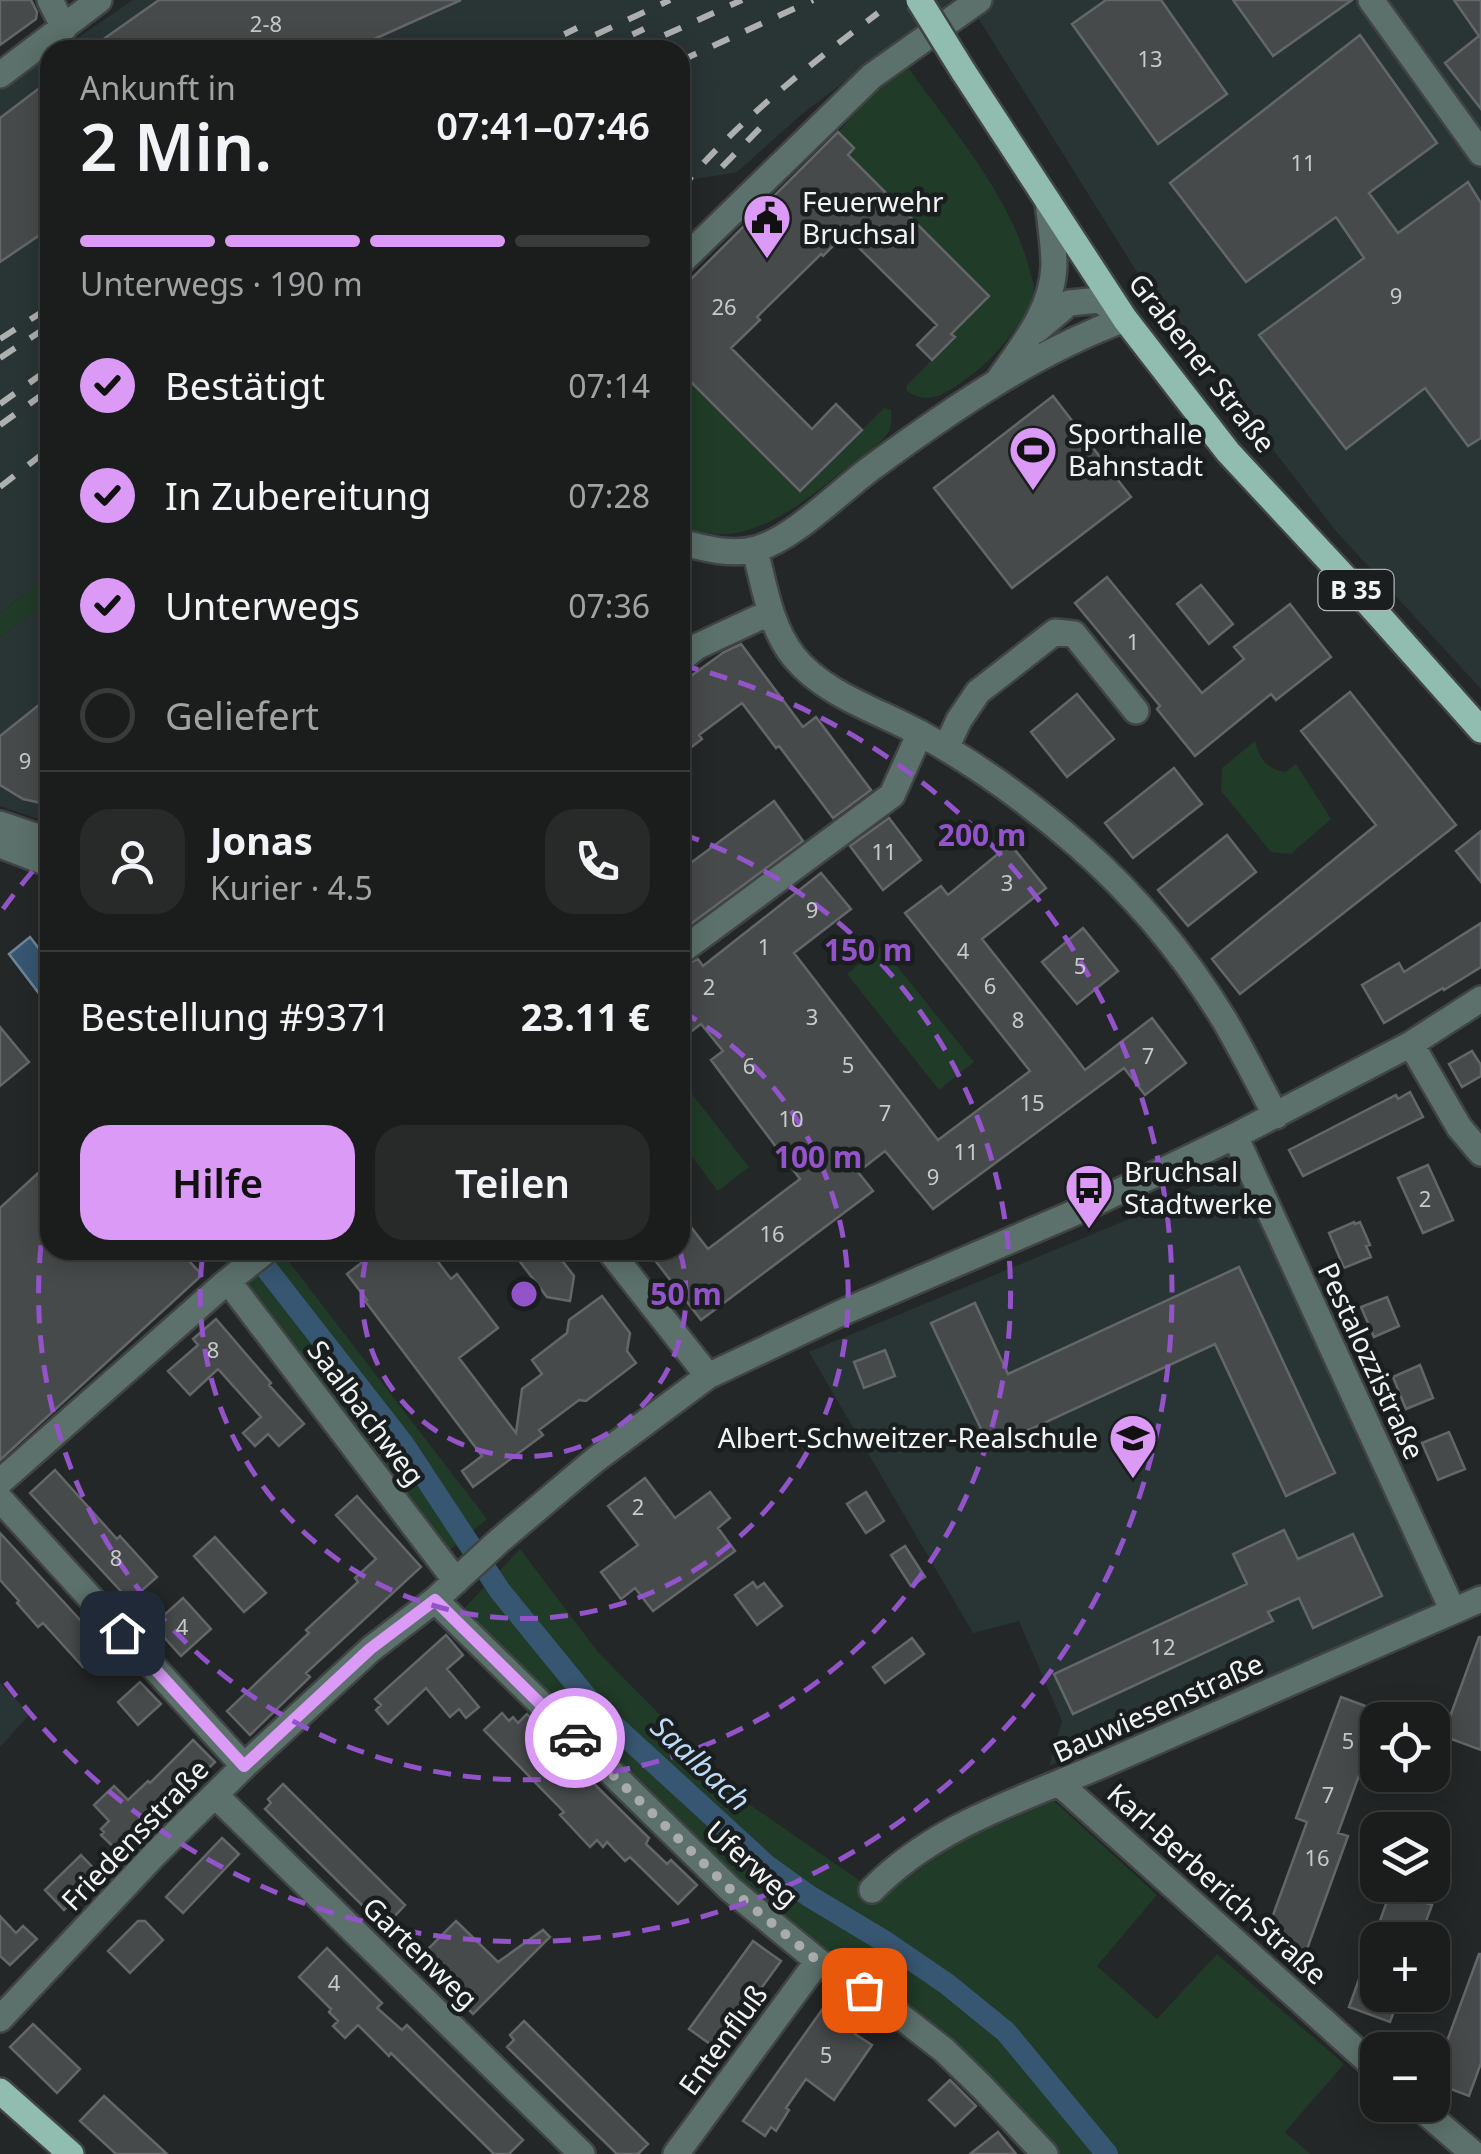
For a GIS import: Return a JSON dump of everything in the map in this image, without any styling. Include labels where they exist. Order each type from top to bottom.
[{"type":"main road","name":"Grabener Straße","points":[[920,0],[1125,319],[1228,452],[1481,730]]},
{"type":"main road","points":[[0,2091],[71,2154]]},
{"type":"street","points":[[50,0],[64,28]]},
{"type":"street","points":[[48,40],[100,0]]},
{"type":"street","points":[[690,253],[872,76],[979,0]]},
{"type":"street","points":[[1371,0],[1481,153]]},
{"type":"street","points":[[0,75],[40,46]]},
{"type":"street","points":[[998,382],[1030,336],[1046,302],[1054,266],[1048,202]]},
{"type":"street","points":[[1030,336],[1069,303],[1100,300],[1125,319]]},
{"type":"street","points":[[690,544],[729,551],[755,550],[791,531],[884,459],[998,382],[1096,330],[1125,319]]},
{"type":"street","points":[[755,550],[771,612],[792,655],[816,680],[920,733],[1014,793],[1080,846],[1140,906],[1178,954],[1226,1022],[1276,1116]]},
{"type":"street","points":[[690,652],[771,612]]},
{"type":"street","points":[[946,748],[978,692],[1056,632],[1074,634],[1136,710]]},
{"type":"street","points":[[690,945],[892,795],[920,733]]},
{"type":"street","points":[[0,824],[40,838]]},
{"type":"street","points":[[0,845],[40,860]]},
{"type":"street","name":"Friedensstraße","points":[[0,2019],[156,1853],[370,1649],[435,1600],[499,1540],[595,1460],[708,1376],[1235,1136],[1411,1044],[1481,999]]},
{"type":"street","points":[[1411,1044],[1459,1127],[1481,1153]]},
{"type":"street","name":"Pestalozzistraße","points":[[1235,1136],[1453,1612]]},
{"type":"street","points":[[0,1482],[254,1260]]},
{"type":"street","points":[[617,1260],[708,1376]]},
{"type":"street","name":"Saalbachweg","points":[[230,1279],[462,1576]]},
{"type":"street","points":[[0,1499],[244,1766]]},
{"type":"street","name":"Bauwiesenstraße","points":[[872,1890],[930,1843],[988,1811],[1060,1784],[1481,1599]]},
{"type":"street","name":"Uferweg","points":[[435,1600],[729,1888],[818,1961],[886,2005],[944,2050],[1045,2154]]},
{"type":"street","name":"Karl-Berberich-Straße","points":[[1060,1784],[1360,2054]]},
{"type":"street","name":"Gartenweg","points":[[216,1794],[582,2154]]},
{"type":"street","name":"Entenfluß","points":[[676,2154],[818,1961]]},
{"type":"street","points":[[1437,2122],[1474,2154]]},
{"type":"shaded area","points":[[133,0],[952,0],[802,114],[737,172],[695,179],[690,185],[690,40],[75,40]]},
{"type":"shaded area","points":[[979,0],[1481,0],[1481,689],[1335,530],[1142,280],[970,5]]},
{"type":"shaded area","points":[[40,64],[40,581],[0,614],[0,90]]},
{"type":"shaded area","points":[[40,607],[40,820],[0,806],[0,638]]},
{"type":"shaded area","name":"Albert-Schweitzer-Realschule","points":[[1233,1165],[1443,1609],[1049,1766],[1062,1721],[1019,1621],[973,1633],[809,1352],[1141,1214]]},
{"type":"shaded area","points":[[0,1683],[30,1714],[0,1747]]},
{"type":"green space","points":[[909,69],[1008,213],[1034,287],[1028,309],[992,357],[950,390],[925,398],[907,391],[906,386],[989,296],[848,155],[854,148],[838,132],[884,83]]},
{"type":"green space","points":[[690,381],[800,491],[884,408],[891,410],[885,437],[800,504],[757,527],[710,534],[690,529]]},
{"type":"green space","points":[[40,581],[40,607],[0,638],[0,614]]},
{"type":"green space","points":[[1255,741],[1262,758],[1273,769],[1285,772],[1296,764],[1331,819],[1291,854],[1271,852],[1221,791],[1222,768]]},
{"type":"green space","points":[[881,946],[974,1062],[939,1090],[847,974]]},
{"type":"green space","points":[[690,1096],[749,1167],[718,1191],[690,1154]]},
{"type":"green space","points":[[275,1260],[288,1260],[487,1519],[445,1554],[240,1285]]},
{"type":"green space","points":[[520,1549],[598,1652],[746,1802],[882,1896],[960,1841],[1054,1801],[1157,1895],[1097,1966],[1157,2019],[1217,1954],[1344,2064],[1285,2132],[1310,2154],[1058,2154],[1009,2102],[769,1911],[459,1614]]},
{"type":"water","points":[[30,937],[40,950],[40,995],[9,954]]},
{"type":"building","points":[[0,0],[31,0],[37,12],[36,19],[0,45]]},
{"type":"building","points":[[159,0],[461,0],[372,40],[102,40]]},
{"type":"building","points":[[1106,0],[1161,0],[1227,94],[1158,144],[1072,24]]},
{"type":"building","points":[[1233,0],[1352,0],[1273,56]]},
{"type":"building","points":[[1454,0],[1481,0],[1481,109],[1445,63],[1479,36]]},
{"type":"building","points":[[1360,35],[1437,143],[1369,193],[1398,233],[1468,182],[1481,203],[1481,438],[1468,446],[1425,388],[1346,449],[1259,335],[1364,258],[1336,217],[1246,282],[1170,183]]},
{"type":"building","points":[[40,88],[40,235],[0,262],[0,118]]},
{"type":"building","points":[[838,132],[854,148],[848,155],[989,296],[951,334],[955,337],[932,360],[917,345],[937,325],[845,234],[757,317],[760,320],[731,348],[812,429],[836,404],[862,430],[800,491],[690,381],[690,280]]},
{"type":"building","name":"Sporthalle Bahnstadt","points":[[1053,396],[1131,497],[1012,588],[934,488]]},
{"type":"building","points":[[1107,577],[1202,693],[1244,659],[1234,647],[1290,604],[1331,657],[1276,700],[1271,694],[1195,756],[1157,709],[1160,706],[1075,603]]},
{"type":"building","points":[[1201,585],[1233,624],[1209,644],[1177,604]]},
{"type":"building","points":[[741,644],[803,727],[816,717],[871,790],[833,818],[742,703],[699,735],[702,739],[690,748],[690,677]]},
{"type":"building","points":[[1350,692],[1456,825],[1240,994],[1212,959],[1376,825],[1301,731]]},
{"type":"building","points":[[1077,694],[1114,739],[1067,777],[1031,732]]},
{"type":"building","points":[[40,704],[40,803],[23,799],[0,785],[0,736]]},
{"type":"building","points":[[1174,768],[1202,804],[1133,858],[1105,823]]},
{"type":"building","points":[[774,801],[803,841],[690,925],[690,864]]},
{"type":"building","points":[[889,818],[921,860],[883,890],[850,846]]},
{"type":"building","points":[[1481,831],[1481,882],[1456,851]]},
{"type":"building","points":[[1227,835],[1256,872],[1188,926],[1158,890]]},
{"type":"building","points":[[1010,844],[1046,888],[982,939],[1085,1070],[1152,1018],[1186,1063],[1145,1095],[1124,1068],[933,1209],[885,1151],[858,1172],[873,1191],[701,1320],[655,1260],[690,1260],[690,1226],[708,1249],[800,1179],[711,1060],[723,1051],[701,1024],[690,1032],[690,963],[698,959],[703,966],[821,873],[851,909],[794,953],[938,1140],[1030,1071],[905,913],[941,886],[948,895]]},
{"type":"building","points":[[1481,923],[1481,967],[1384,1023],[1362,985],[1399,963],[1404,972]]},
{"type":"building","points":[[1083,928],[1118,971],[1077,1004],[1042,962]]},
{"type":"building","points":[[0,1027],[29,1062],[0,1086]]},
{"type":"building","points":[[1472,1051],[1481,1065],[1481,1076],[1462,1087],[1449,1064]]},
{"type":"building","points":[[1410,1092],[1423,1117],[1303,1176],[1289,1150],[1396,1095],[1398,1099]]},
{"type":"building","points":[[1428,1165],[1453,1220],[1423,1233],[1398,1178]]},
{"type":"building","points":[[40,1171],[40,1260],[188,1260],[202,1275],[0,1460],[0,1208]]},
{"type":"building","points":[[1360,1222],[1371,1257],[1344,1268],[1329,1233]]},
{"type":"building","points":[[365,1260],[437,1260],[451,1279],[457,1274],[498,1328],[459,1358],[516,1433],[522,1389],[542,1374],[532,1360],[567,1333],[569,1320],[602,1296],[630,1333],[627,1351],[636,1363],[539,1430],[543,1435],[473,1487],[462,1471],[482,1456],[347,1274]]},
{"type":"building","points":[[519,1260],[562,1260],[574,1276],[570,1301],[547,1297]]},
{"type":"building","points":[[1239,1267],[1335,1473],[1286,1496],[1215,1344],[990,1448],[931,1323],[975,1303],[1008,1374]]},
{"type":"building","points":[[1387,1297],[1399,1326],[1374,1337],[1361,1307]]},
{"type":"building","points":[[216,1319],[304,1424],[279,1446],[268,1434],[255,1446],[243,1433],[261,1417],[218,1369],[190,1395],[168,1371],[198,1345],[193,1339]]},
{"type":"building","points":[[885,1350],[895,1376],[864,1388],[854,1362]]},
{"type":"building","points":[[1420,1365],[1433,1398],[1406,1409],[1393,1377]]},
{"type":"building","points":[[1449,1432],[1465,1469],[1438,1480],[1422,1443]]},
{"type":"building","points":[[55,1470],[157,1577],[130,1601],[30,1493]]},
{"type":"building","points":[[645,1478],[675,1518],[710,1492],[730,1518],[718,1528],[735,1551],[653,1611],[635,1588],[621,1599],[601,1572],[638,1545],[608,1506]]},
{"type":"building","points":[[866,1492],[884,1521],[866,1533],[847,1504]]},
{"type":"building","points":[[357,1496],[421,1567],[306,1673],[310,1677],[250,1735],[227,1711],[309,1633],[306,1630],[358,1582],[355,1578],[376,1559],[336,1515]]},
{"type":"building","points":[[1284,1530],[1298,1559],[1353,1534],[1382,1596],[1313,1628],[1299,1598],[1268,1612],[1273,1621],[1073,1714],[1054,1674],[1247,1584],[1233,1554]]},
{"type":"building","points":[[0,1533],[105,1647],[83,1667],[43,1623],[38,1627],[0,1580]]},
{"type":"building","points":[[215,1537],[266,1593],[244,1612],[194,1556]]},
{"type":"building","points":[[905,1546],[925,1577],[911,1586],[891,1555]]},
{"type":"building","points":[[753,1582],[757,1588],[764,1583],[782,1606],[757,1625],[735,1595]]},
{"type":"building","points":[[183,1598],[211,1629],[181,1656],[153,1625]]},
{"type":"building","points":[[446,1635],[463,1655],[447,1669],[479,1707],[466,1718],[459,1709],[450,1717],[426,1688],[388,1724],[376,1710],[381,1705],[375,1699]]},
{"type":"building","points":[[1481,1637],[1481,1750],[1450,1739],[1450,1717]]},
{"type":"building","points":[[912,1638],[924,1654],[885,1683],[873,1667]]},
{"type":"building","points":[[140,1682],[161,1704],[138,1725],[118,1702]]},
{"type":"building","points":[[1341,1697],[1360,1704],[1360,1772],[1338,1833],[1348,1836],[1306,1952],[1265,1937],[1307,1822],[1296,1818]]},
{"type":"building","points":[[502,1713],[509,1721],[513,1717],[518,1723],[527,1714],[649,1838],[646,1844],[667,1864],[671,1860],[697,1885],[678,1904],[630,1857],[625,1861],[607,1842],[603,1847],[597,1840],[590,1847],[560,1815],[564,1812],[484,1730]]},
{"type":"building","points":[[193,1740],[215,1762],[121,1854],[101,1835],[109,1821],[94,1805],[114,1786],[128,1800]]},
{"type":"building","points":[[283,1784],[405,1905],[391,1920],[388,1916],[381,1924],[265,1809],[271,1803],[268,1799]]},
{"type":"building","points":[[222,1838],[239,1854],[183,1913],[166,1897]]},
{"type":"building","points":[[81,1855],[100,1875],[64,1910],[45,1890]]},
{"type":"building","points":[[1387,1902],[1432,1905],[1426,1922],[1380,1922]]},
{"type":"building","points":[[0,1916],[16,1933],[23,1926],[37,1939],[10,1965],[0,1956]]},
{"type":"building","points":[[138,1921],[145,1921],[163,1940],[130,1973],[108,1951]]},
{"type":"building","points":[[456,1921],[498,1962],[543,1930],[550,1937],[473,2014],[418,1959]]},
{"type":"building","points":[[753,1941],[781,1961],[717,2049],[689,2029]]},
{"type":"building","points":[[327,1948],[382,2003],[377,2008],[402,2030],[407,2025],[523,2140],[509,2154],[494,2154],[358,2025],[345,2038],[333,2026],[338,2021],[329,2012],[331,2009],[299,1977]]},
{"type":"building","points":[[1481,1954],[1481,2063],[1469,2096],[1450,2089],[1450,2033]]},
{"type":"building","points":[[1360,1976],[1360,2011],[1349,2007]]},
{"type":"building","points":[[834,1993],[858,2011],[851,2021],[860,2027],[855,2034],[872,2045],[834,2100],[806,2079],[776,2131],[771,2127],[765,2136],[743,2121]]},
{"type":"building","points":[[1363,2012],[1394,2012],[1390,2022]]},
{"type":"building","points":[[524,2021],[648,2144],[638,2154],[617,2154],[507,2047],[514,2040],[510,2035]]},
{"type":"building","points":[[33,2024],[80,2069],[57,2093],[10,2047]]},
{"type":"building","points":[[950,2080],[976,2106],[955,2126],[929,2100]]},
{"type":"building","points":[[104,2096],[167,2154],[116,2154],[80,2121]]},
{"type":"building","points":[[998,2132],[1016,2154],[970,2154]]},
{"type":"waterway","name":"Saalbach","points":[[260,1260],[404,1445],[500,1591],[597,1710],[767,1866],[947,1984],[1006,2032],[1107,2154]]},
{"type":"railway","points":[[584,40],[670,0]]},
{"type":"railway","points":[[654,40],[742,0]]},
{"type":"railway","points":[[690,56],[813,0]]},
{"type":"railway","points":[[690,179],[749,118],[878,13]]},
{"type":"railway","points":[[552,40],[577,28]]},
{"type":"railway","points":[[621,40],[644,29]]},
{"type":"railway","points":[[722,167],[762,126]]},
{"type":"railway","points":[[0,339],[40,313]]},
{"type":"railway","points":[[0,358],[40,332]]},
{"type":"railway","points":[[0,404],[40,375]]},
{"type":"railway","points":[[0,425],[40,396]]},
{"type":"railway","points":[[0,487],[40,456]]},
{"type":"way so far","points":[[575,1738],[729,1888],[818,1961],[864,1990]]},
{"type":"place","name":"Feuerwehr Bruchsal","points":[[767,260]]},
{"type":"place","name":"Sporthalle Bahnstadt","points":[[1033,492]]},
{"type":"place","name":"Bruchsal Stadtwerke","points":[[1089,1230]]},
{"type":"place","name":"Albert-Schweitzer-Realschule","points":[[1133,1480]]},
{"type":"route","points":[[122,1633],[244,1766],[370,1649],[435,1600],[575,1738]]}]
